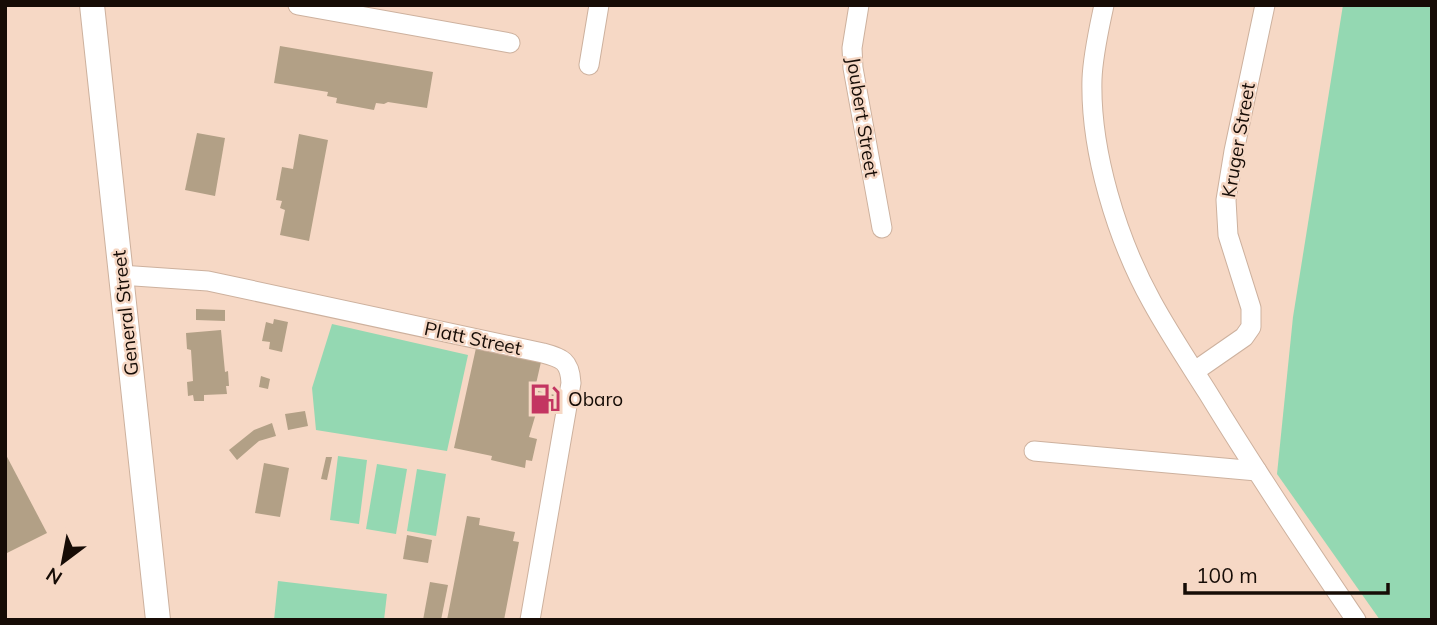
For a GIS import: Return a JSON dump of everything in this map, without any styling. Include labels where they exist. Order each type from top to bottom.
[{"type":"main road","name":"General Street","points":[[92,5],[158,620]]},
{"type":"street","points":[[298,5],[510,43]]},
{"type":"street","points":[[589,65],[599,5]]},
{"type":"street","name":"Joubert Street","points":[[859,5],[852,48],[853,68],[882,228]]},
{"type":"street","points":[[1104,5],[1095,46],[1092,79],[1097,139],[1106,186],[1129,254],[1151,301],[1195,372],[1356,620]]},
{"type":"street","name":"Kruger Street","points":[[1195,372],[1244,337],[1251,327],[1251,309],[1228,235],[1226,200],[1265,5]]},
{"type":"street","name":"Platt Street","points":[[120,275],[208,281],[543,353],[564,361],[570,370],[571,383],[530,620]]},
{"type":"street","points":[[1034,451],[1257,471]]},
{"type":"green space","points":[[1343,5],[1432,5],[1432,620],[1380,620],[1277,474],[1293,317]]},
{"type":"green space","points":[[332,324],[468,355],[447,451],[316,430],[312,388]]},
{"type":"green space","points":[[338,456],[367,460],[359,524],[330,520]]},
{"type":"green space","points":[[377,464],[407,469],[396,534],[366,529]]},
{"type":"green space","points":[[417,469],[446,474],[436,536],[407,531]]},
{"type":"green space","points":[[278,581],[387,594],[384,620],[274,620]]},
{"type":"building","points":[[280,46],[433,72],[427,108],[388,102],[376,103],[374,110],[336,103],[337,98],[327,96],[328,92],[274,83]]},
{"type":"building","points":[[197,133],[225,138],[215,196],[185,190]]},
{"type":"building","points":[[299,134],[328,140],[309,241],[280,235],[285,210],[280,208],[282,201],[276,200],[282,167],[293,169]]},
{"type":"building","points":[[196,309],[225,310],[225,321],[196,320]]},
{"type":"building","points":[[274,319],[288,322],[282,352],[269,349],[270,342],[262,341],[266,322],[273,324]]},
{"type":"building","points":[[221,330],[225,372],[228,371],[227,394],[204,395],[204,401],[194,401],[193,395],[188,396],[187,382],[193,381],[191,350],[187,349],[186,333]]},
{"type":"building","points":[[476,348],[541,362],[533,397],[536,398],[538,391],[555,395],[551,413],[537,410],[529,437],[537,439],[532,461],[526,460],[525,468],[491,460],[492,456],[454,448]]},
{"type":"building","points":[[261,376],[270,379],[268,389],[259,387]]},
{"type":"building","points":[[305,411],[308,426],[288,430],[285,414]]},
{"type":"building","points":[[272,423],[276,436],[259,441],[237,460],[229,450],[254,430]]},
{"type":"building","points":[[5,453],[47,533],[5,554]]},
{"type":"building","points":[[326,457],[332,457],[327,480],[321,479]]},
{"type":"building","points":[[264,463],[289,468],[280,517],[255,513]]},
{"type":"building","points":[[467,516],[480,518],[479,525],[515,532],[513,541],[519,542],[504,620],[447,620]]},
{"type":"building","points":[[407,535],[432,540],[428,563],[403,559]]},
{"type":"building","points":[[430,582],[448,585],[441,620],[423,620]]},
{"type":"place","name":"Obaro","points":[[545,399]]}]
